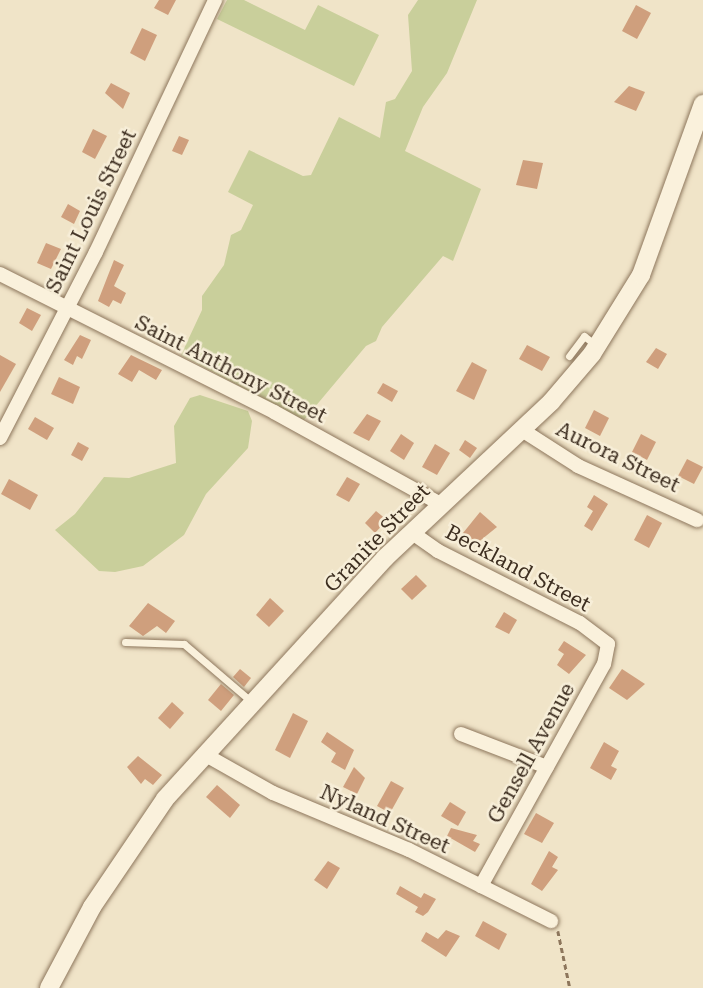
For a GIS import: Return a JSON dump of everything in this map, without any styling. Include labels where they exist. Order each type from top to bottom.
[{"type":"street","name":"Saint Louis Street","points":[[1,434],[66,309],[215,0]]},
{"type":"street","name":"Granite Street","points":[[49,988],[86,916],[138,836],[204,754],[411,532],[522,430],[598,346],[641,275],[660,230],[703,104]]},
{"type":"street","name":"Saint Anthony Street","points":[[0,274],[274,412],[441,504]]},
{"type":"street","name":"Aurora Street","points":[[522,430],[578,466],[697,520]]},
{"type":"street","name":"Beckland Street","points":[[411,532],[438,551],[604,640]]},
{"type":"street","name":"Gensell Avenue","points":[[481,886],[604,664],[609,652],[604,640]]},
{"type":"street","points":[[460,734],[547,767]]},
{"type":"street","name":"Nyland Street","points":[[204,754],[274,793],[481,886],[551,921]]},
{"type":"lane","points":[[569,356],[584,336],[598,346]]},
{"type":"lane","points":[[125,642],[184,645],[253,703]]},
{"type":"path","points":[[551,921],[563,936],[570,988]]},
{"type":"green space","points":[[227,0],[244,0],[305,30],[318,5],[379,35],[354,86],[217,19]]},
{"type":"green space","points":[[418,0],[477,0],[447,73],[423,107],[405,151],[481,189],[453,261],[443,256],[382,327],[376,341],[366,346],[304,420],[181,355],[202,310],[202,296],[224,265],[231,235],[241,230],[253,205],[228,192],[249,150],[303,176],[311,175],[339,117],[380,138],[386,102],[395,99],[412,71],[408,15]]},
{"type":"green space","points":[[200,395],[248,411],[252,421],[248,448],[206,494],[184,535],[143,566],[115,572],[99,571],[55,530],[75,514],[104,477],[129,478],[176,463],[174,426],[190,398]]},
{"type":"building","points":[[159,0],[176,0],[168,15],[154,8]]},
{"type":"building","points":[[636,5],[651,13],[637,39],[622,31]]},
{"type":"building","points":[[142,28],[157,35],[145,61],[130,53]]},
{"type":"building","points":[[111,83],[130,93],[123,109],[105,93]]},
{"type":"building","points":[[629,86],[645,92],[636,111],[614,102]]},
{"type":"building","points":[[93,129],[107,136],[95,159],[82,152]]},
{"type":"building","points":[[179,136],[189,140],[182,155],[172,151]]},
{"type":"building","points":[[523,160],[543,163],[537,189],[516,185]]},
{"type":"building","points":[[68,204],[80,211],[74,224],[61,217]]},
{"type":"building","points":[[46,243],[61,249],[51,269],[37,263]]},
{"type":"building","points":[[114,260],[124,265],[114,286],[126,293],[121,304],[113,300],[109,307],[98,301]]},
{"type":"building","points":[[27,308],[41,315],[32,331],[19,323]]},
{"type":"building","points":[[80,335],[91,340],[82,359],[77,356],[73,365],[64,360]]},
{"type":"building","points":[[527,345],[550,357],[542,371],[519,359]]},
{"type":"building","points":[[656,348],[667,354],[658,369],[646,362]]},
{"type":"building","points":[[0,355],[16,364],[0,392]]},
{"type":"building","points":[[131,355],[162,370],[156,380],[139,370],[132,382],[118,374]]},
{"type":"building","points":[[472,362],[487,370],[474,400],[456,391]]},
{"type":"building","points":[[59,377],[80,387],[73,404],[51,394]]},
{"type":"building","points":[[383,383],[398,391],[392,402],[377,393]]},
{"type":"building","points":[[594,410],[609,418],[600,436],[585,428]]},
{"type":"building","points":[[367,414],[381,421],[369,441],[353,433]]},
{"type":"building","points":[[35,417],[54,428],[47,440],[28,429]]},
{"type":"building","points":[[401,434],[414,443],[404,460],[390,451]]},
{"type":"building","points":[[641,434],[656,442],[647,460],[632,452]]},
{"type":"building","points":[[465,440],[477,448],[470,458],[459,450]]},
{"type":"building","points":[[78,442],[89,448],[82,461],[71,455]]},
{"type":"building","points":[[435,444],[450,453],[437,475],[422,467]]},
{"type":"building","points":[[687,459],[703,467],[694,484],[678,476]]},
{"type":"building","points":[[347,477],[360,484],[349,502],[336,495]]},
{"type":"building","points":[[9,479],[38,495],[30,510],[1,494]]},
{"type":"building","points":[[594,495],[608,504],[592,531],[584,526],[593,511],[587,507]]},
{"type":"building","points":[[376,511],[387,520],[375,533],[365,523]]},
{"type":"building","points":[[480,512],[497,527],[476,544],[463,533]]},
{"type":"building","points":[[647,515],[662,523],[649,548],[634,540]]},
{"type":"building","points":[[416,575],[427,586],[412,600],[401,589]]},
{"type":"building","points":[[270,598],[284,611],[269,627],[256,615]]},
{"type":"building","points":[[148,603],[175,621],[166,633],[157,626],[143,636],[129,626]]},
{"type":"building","points":[[504,612],[517,620],[509,634],[495,627]]},
{"type":"building","points":[[564,641],[586,655],[569,674],[557,665],[564,654],[558,650]]},
{"type":"building","points":[[240,669],[251,678],[244,687],[233,677]]},
{"type":"building","points":[[622,669],[645,684],[627,700],[609,688]]},
{"type":"building","points":[[221,684],[234,695],[221,711],[208,700]]},
{"type":"building","points":[[172,702],[184,713],[170,729],[158,718]]},
{"type":"building","points":[[293,713],[308,721],[290,758],[275,750]]},
{"type":"building","points":[[327,732],[354,750],[345,770],[331,762],[336,753],[321,742]]},
{"type":"building","points":[[604,742],[619,751],[611,766],[617,769],[611,780],[590,768]]},
{"type":"building","points":[[138,756],[162,775],[153,785],[145,779],[141,784],[127,767]]},
{"type":"building","points":[[354,767],[365,778],[357,794],[343,787]]},
{"type":"building","points":[[391,781],[404,788],[390,813],[377,806]]},
{"type":"building","points":[[217,785],[240,805],[230,818],[206,797]]},
{"type":"building","points":[[450,802],[466,812],[458,826],[441,816]]},
{"type":"building","points":[[536,813],[554,823],[542,843],[524,834]]},
{"type":"building","points":[[451,828],[477,835],[473,841],[480,844],[475,852],[447,836]]},
{"type":"building","points":[[549,851],[558,857],[552,867],[558,870],[542,891],[531,884]]},
{"type":"building","points":[[328,861],[340,868],[327,889],[314,880]]},
{"type":"building","points":[[400,886],[421,898],[424,893],[436,899],[423,916],[415,912],[418,907],[396,894]]},
{"type":"building","points":[[483,921],[507,934],[499,950],[475,936]]},
{"type":"building","points":[[446,930],[460,936],[446,957],[421,941],[426,932],[438,939]]}]
